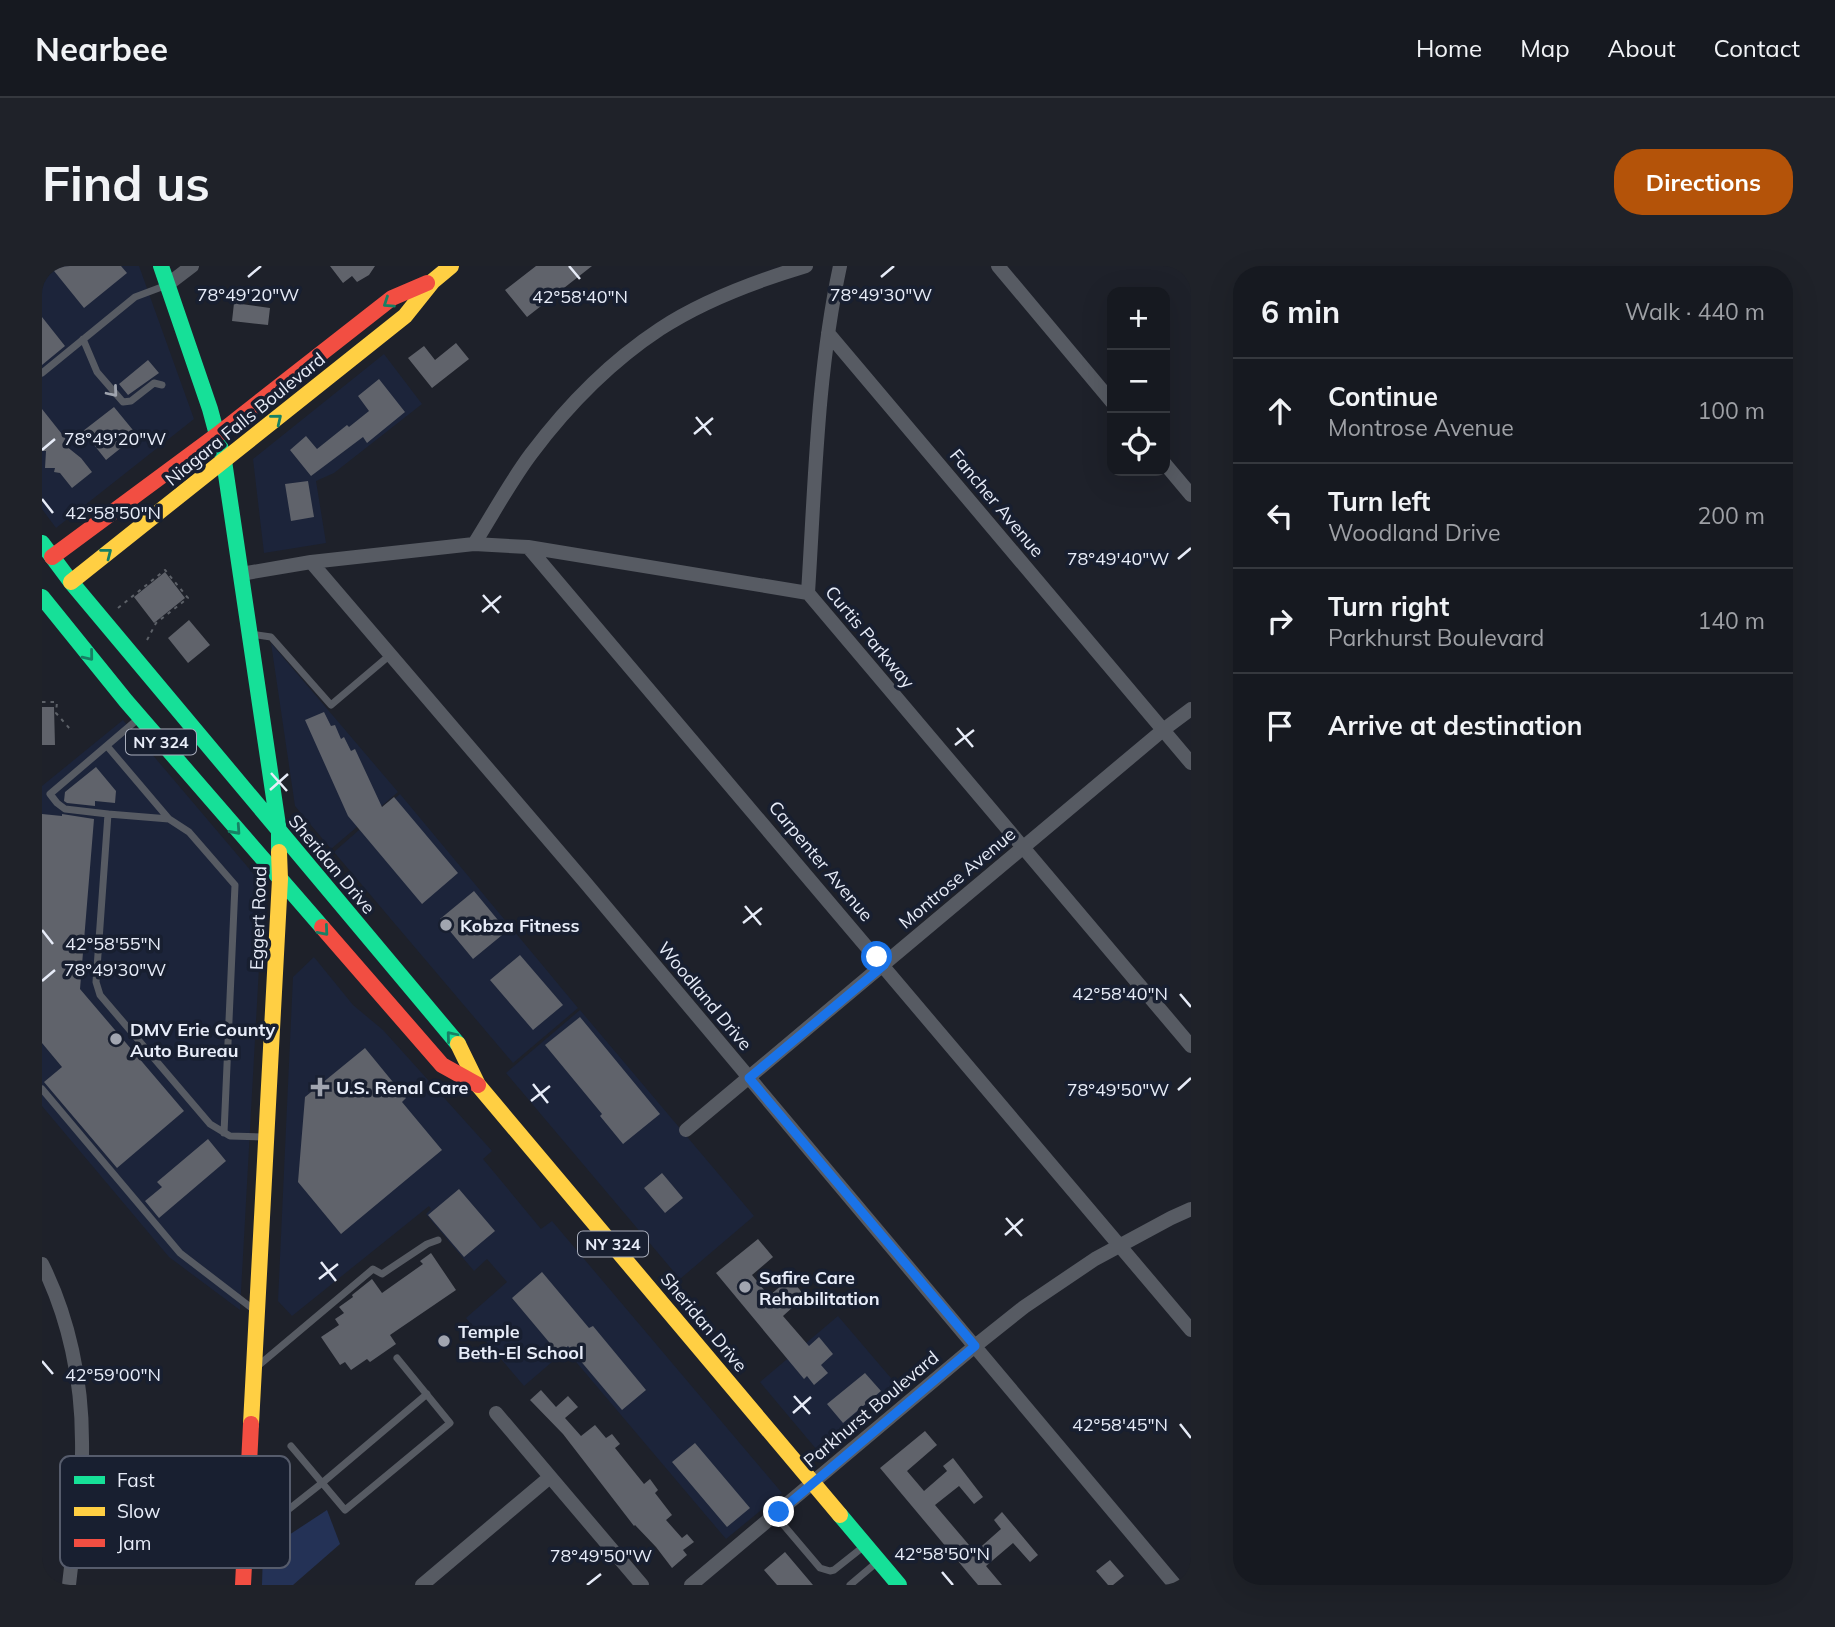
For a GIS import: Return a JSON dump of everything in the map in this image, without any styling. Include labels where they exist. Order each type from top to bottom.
[{"type":"main road","name":"Eggert Road","points":[[161,266],[217,435],[223,461],[279,832],[279,879],[250,1456]]},
{"type":"main road","name":"Niagara Falls Boulevard","points":[[53,596],[405,316],[433,281],[452,266]]},
{"type":"main road","name":"Niagara Falls Boulevard","points":[[47,561],[217,435],[392,298],[433,281]]},
{"type":"main road","name":"Sheridan Drive","points":[[42,543],[53,596],[140,718],[442,1065],[478,1085]]},
{"type":"main road","name":"Sheridan Drive","points":[[53,596],[279,832],[460,1047],[478,1085],[900,1585]]},
{"type":"street","points":[[167,285],[192,266]]},
{"type":"street","points":[[474,544],[530,455],[571,405],[603,373],[662,328],[715,299],[806,266]]},
{"type":"street","points":[[808,593],[828,332],[840,266]]},
{"type":"street","points":[[998,266],[1107,396]]},
{"type":"street","name":"Fancher Avenue","points":[[828,332],[1191,763]]},
{"type":"street","points":[[1170,470],[1191,495]]},
{"type":"street","name":"Curtis Parkway","points":[[242,574],[311,562],[474,544],[528,547],[808,593],[1191,1046]]},
{"type":"street","name":"Carpenter Avenue","points":[[528,547],[1191,1330]]},
{"type":"street","name":"Woodland Drive","points":[[311,562],[1175,1585]]},
{"type":"street","name":"Montrose Avenue","points":[[686,1130],[1191,709]]},
{"type":"street","name":"Parkhurst Boulevard","points":[[691,1585],[975,1346],[1049,1288],[1119,1245],[1191,1209]]},
{"type":"street","points":[[42,1264],[61,1310],[68,1336],[79,1396],[81,1456]]},
{"type":"street","points":[[496,1413],[642,1585]]},
{"type":"street","points":[[422,1585],[550,1477]]},
{"type":"lane","points":[[42,373],[135,297],[167,285]]},
{"type":"lane","points":[[83,340],[97,372],[122,402],[131,401],[154,383],[162,385]]},
{"type":"lane","points":[[250,634],[271,637],[331,705],[390,654]]},
{"type":"lane","points":[[42,801],[140,718]]},
{"type":"lane","points":[[107,746],[169,819],[189,832],[235,885],[223,1133]]},
{"type":"lane","points":[[50,794],[65,809],[169,819]]},
{"type":"lane","points":[[108,814],[96,982],[100,995],[210,1124],[230,1136],[266,1137]]},
{"type":"lane","points":[[42,1089],[180,1253],[257,1312]]},
{"type":"lane","points":[[254,1370],[373,1269],[382,1274],[427,1244],[438,1240]]},
{"type":"lane","points":[[291,1446],[345,1510],[450,1423],[397,1358]]},
{"type":"lane","points":[[290,1508],[427,1394]]},
{"type":"lane","points":[[775,1516],[820,1568],[834,1570],[866,1545]]},
{"type":"lane","points":[[850,1585],[879,1560]]},
{"type":"path","points":[[115,610],[165,570],[188,597],[156,623],[144,646]]},
{"type":"path","points":[[42,702],[57,702],[56,713],[70,729]]},
{"type":"path","points":[[51,702],[51,707]]},
{"type":"shaded area","points":[[42,266],[139,266],[194,419],[56,528],[42,509]]},
{"type":"shaded area","points":[[384,354],[422,404],[334,473],[316,481],[326,543],[264,553],[253,459]]},
{"type":"shaded area","points":[[271,643],[398,792],[331,849],[295,806]]},
{"type":"shaded area","points":[[123,720],[258,879],[263,895],[240,1310],[169,1257],[42,1106],[42,786]]},
{"type":"shaded area","points":[[400,794],[578,1008],[513,1063],[334,852]]},
{"type":"shaded area","points":[[314,957],[353,1005],[383,1030],[492,1151],[483,1159],[541,1229],[552,1221],[782,1493],[726,1539],[566,1350],[524,1386],[466,1318],[507,1282],[487,1259],[474,1271],[426,1214],[431,1209],[429,1206],[292,1316],[278,1301],[293,977]]},
{"type":"shaded area","points":[[580,1010],[754,1216],[680,1279],[506,1073]]},
{"type":"shaded area","points":[[838,1316],[896,1384],[817,1450],[760,1382]]},
{"type":"shaded area","points":[[327,1510],[340,1544],[293,1585],[262,1585],[263,1568],[290,1568],[290,1534]]},
{"type":"building","points":[[50,266],[121,266],[127,273],[84,308]]},
{"type":"building","points":[[330,266],[375,266],[369,275],[357,282],[352,276],[343,283]]},
{"type":"building","points":[[536,266],[592,266],[527,317],[505,290]]},
{"type":"building","points":[[234,303],[270,308],[268,325],[232,321]]},
{"type":"building","points":[[42,317],[65,346],[42,365]]},
{"type":"building","points":[[456,343],[469,359],[432,388],[408,358],[424,346],[435,360]]},
{"type":"building","points":[[148,360],[159,373],[128,395],[119,384]]},
{"type":"building","points":[[379,379],[405,412],[367,443],[363,437],[311,476],[290,450],[306,436],[317,449],[347,425],[349,427],[369,411],[358,396]]},
{"type":"building","points":[[114,407],[137,435],[106,460],[83,431]]},
{"type":"building","points":[[42,409],[69,443],[66,446],[81,458],[92,472],[72,488],[60,473],[54,472],[55,468],[45,468],[46,451],[42,451]]},
{"type":"building","points":[[308,481],[314,517],[291,521],[285,484]]},
{"type":"building","points":[[165,572],[185,598],[154,623],[134,597]]},
{"type":"building","points":[[189,620],[210,645],[188,663],[168,638]]},
{"type":"building","points":[[42,707],[54,707],[55,745],[42,745]]},
{"type":"building","points":[[324,712],[331,726],[335,725],[341,739],[344,737],[351,751],[355,749],[382,807],[394,797],[458,873],[422,904],[348,816],[305,720]]},
{"type":"building","points":[[96,767],[116,791],[115,803],[95,801],[95,806],[64,801],[65,792]]},
{"type":"building","points":[[42,814],[94,819],[80,989],[184,1111],[117,1168],[44,1082],[62,1067],[42,1043]]},
{"type":"building","points":[[474,891],[507,931],[473,959],[440,919]]},
{"type":"building","points":[[520,955],[563,1005],[533,1030],[490,980]]},
{"type":"building","points":[[580,1017],[660,1114],[623,1144],[545,1045]]},
{"type":"building","points":[[365,1048],[406,1098],[402,1102],[442,1150],[341,1234],[298,1182],[305,1097]]},
{"type":"building","points":[[208,1139],[226,1161],[159,1218],[145,1201],[162,1187],[157,1182]]},
{"type":"building","points":[[662,1173],[683,1198],[665,1213],[644,1188]]},
{"type":"building","points":[[459,1189],[495,1231],[464,1257],[428,1215]]},
{"type":"building","name":"Safire Care Rehabilitation","points":[[758,1239],[773,1257],[752,1275],[769,1296],[790,1278],[805,1296],[783,1316],[809,1346],[819,1337],[833,1354],[821,1365],[828,1373],[814,1385],[807,1376],[804,1379],[716,1273]]},
{"type":"building","points":[[431,1253],[456,1290],[390,1335],[396,1344],[370,1362],[367,1359],[351,1370],[345,1362],[340,1365],[321,1337],[339,1325],[335,1319],[344,1313],[339,1307],[372,1279],[382,1293],[423,1264],[420,1261]]},
{"type":"building","points":[[542,1272],[589,1328],[593,1326],[646,1390],[622,1410],[568,1346],[559,1354],[512,1298]]},
{"type":"building","points":[[865,1373],[881,1391],[843,1423],[827,1404]]},
{"type":"building","points":[[541,1390],[556,1407],[568,1396],[578,1407],[565,1418],[581,1436],[595,1425],[606,1438],[612,1434],[620,1444],[615,1448],[644,1484],[650,1479],[658,1490],[655,1493],[672,1515],[666,1520],[682,1538],[687,1534],[694,1542],[683,1550],[687,1555],[672,1568],[656,1547],[634,1526],[563,1434],[530,1400]]},
{"type":"building","points":[[925,1431],[937,1445],[907,1471],[924,1491],[947,1471],[943,1466],[953,1458],[983,1497],[974,1504],[959,1486],[935,1505],[975,1552],[1001,1529],[994,1520],[1002,1512],[1038,1555],[1030,1562],[1013,1543],[986,1566],[1002,1585],[978,1585],[880,1468]]},
{"type":"building","points":[[695,1443],[750,1508],[727,1527],[672,1462]]},
{"type":"building","points":[[785,1552],[813,1585],[777,1585],[764,1570]]},
{"type":"building","points":[[1110,1560],[1124,1576],[1113,1585],[1108,1585],[1096,1571]]},
{"type":"traffic: fast","points":[[161,266],[210,409],[224,461],[279,832],[279,852]]},
{"type":"traffic: fast","points":[[42,543],[71,582],[458,1044]]},
{"type":"traffic: fast","points":[[42,597],[126,701],[322,927]]},
{"type":"traffic: fast","points":[[840,1515],[899,1585]]},
{"type":"traffic: slow","points":[[71,582],[405,316],[433,281],[451,266]]},
{"type":"traffic: slow","points":[[251,1424],[280,879],[279,852]]},
{"type":"traffic: slow","points":[[458,1044],[478,1085],[840,1515]]},
{"type":"traffic: jam","points":[[52,557],[217,435],[392,298],[427,283]]},
{"type":"traffic: jam","points":[[322,927],[442,1065],[478,1085]]},
{"type":"traffic: jam","points":[[249,1456],[251,1424]]},
{"type":"traffic: jam","points":[[243,1585],[244,1568]]},
{"type":"place","name":"Kobza Fitness","points":[[446,925]]},
{"type":"place","name":"DMV Erie County Auto Bureau","points":[[116,1039]]},
{"type":"place","name":"U.S. Renal Care","points":[[320,1087]]},
{"type":"place","name":"Safire Care Rehabilitation","points":[[745,1287]]},
{"type":"place","name":"Temple Beth-El School","points":[[444,1341]]},
{"type":"route","points":[[779,1512],[975,1346],[749,1078],[884,965],[877,957]]}]
